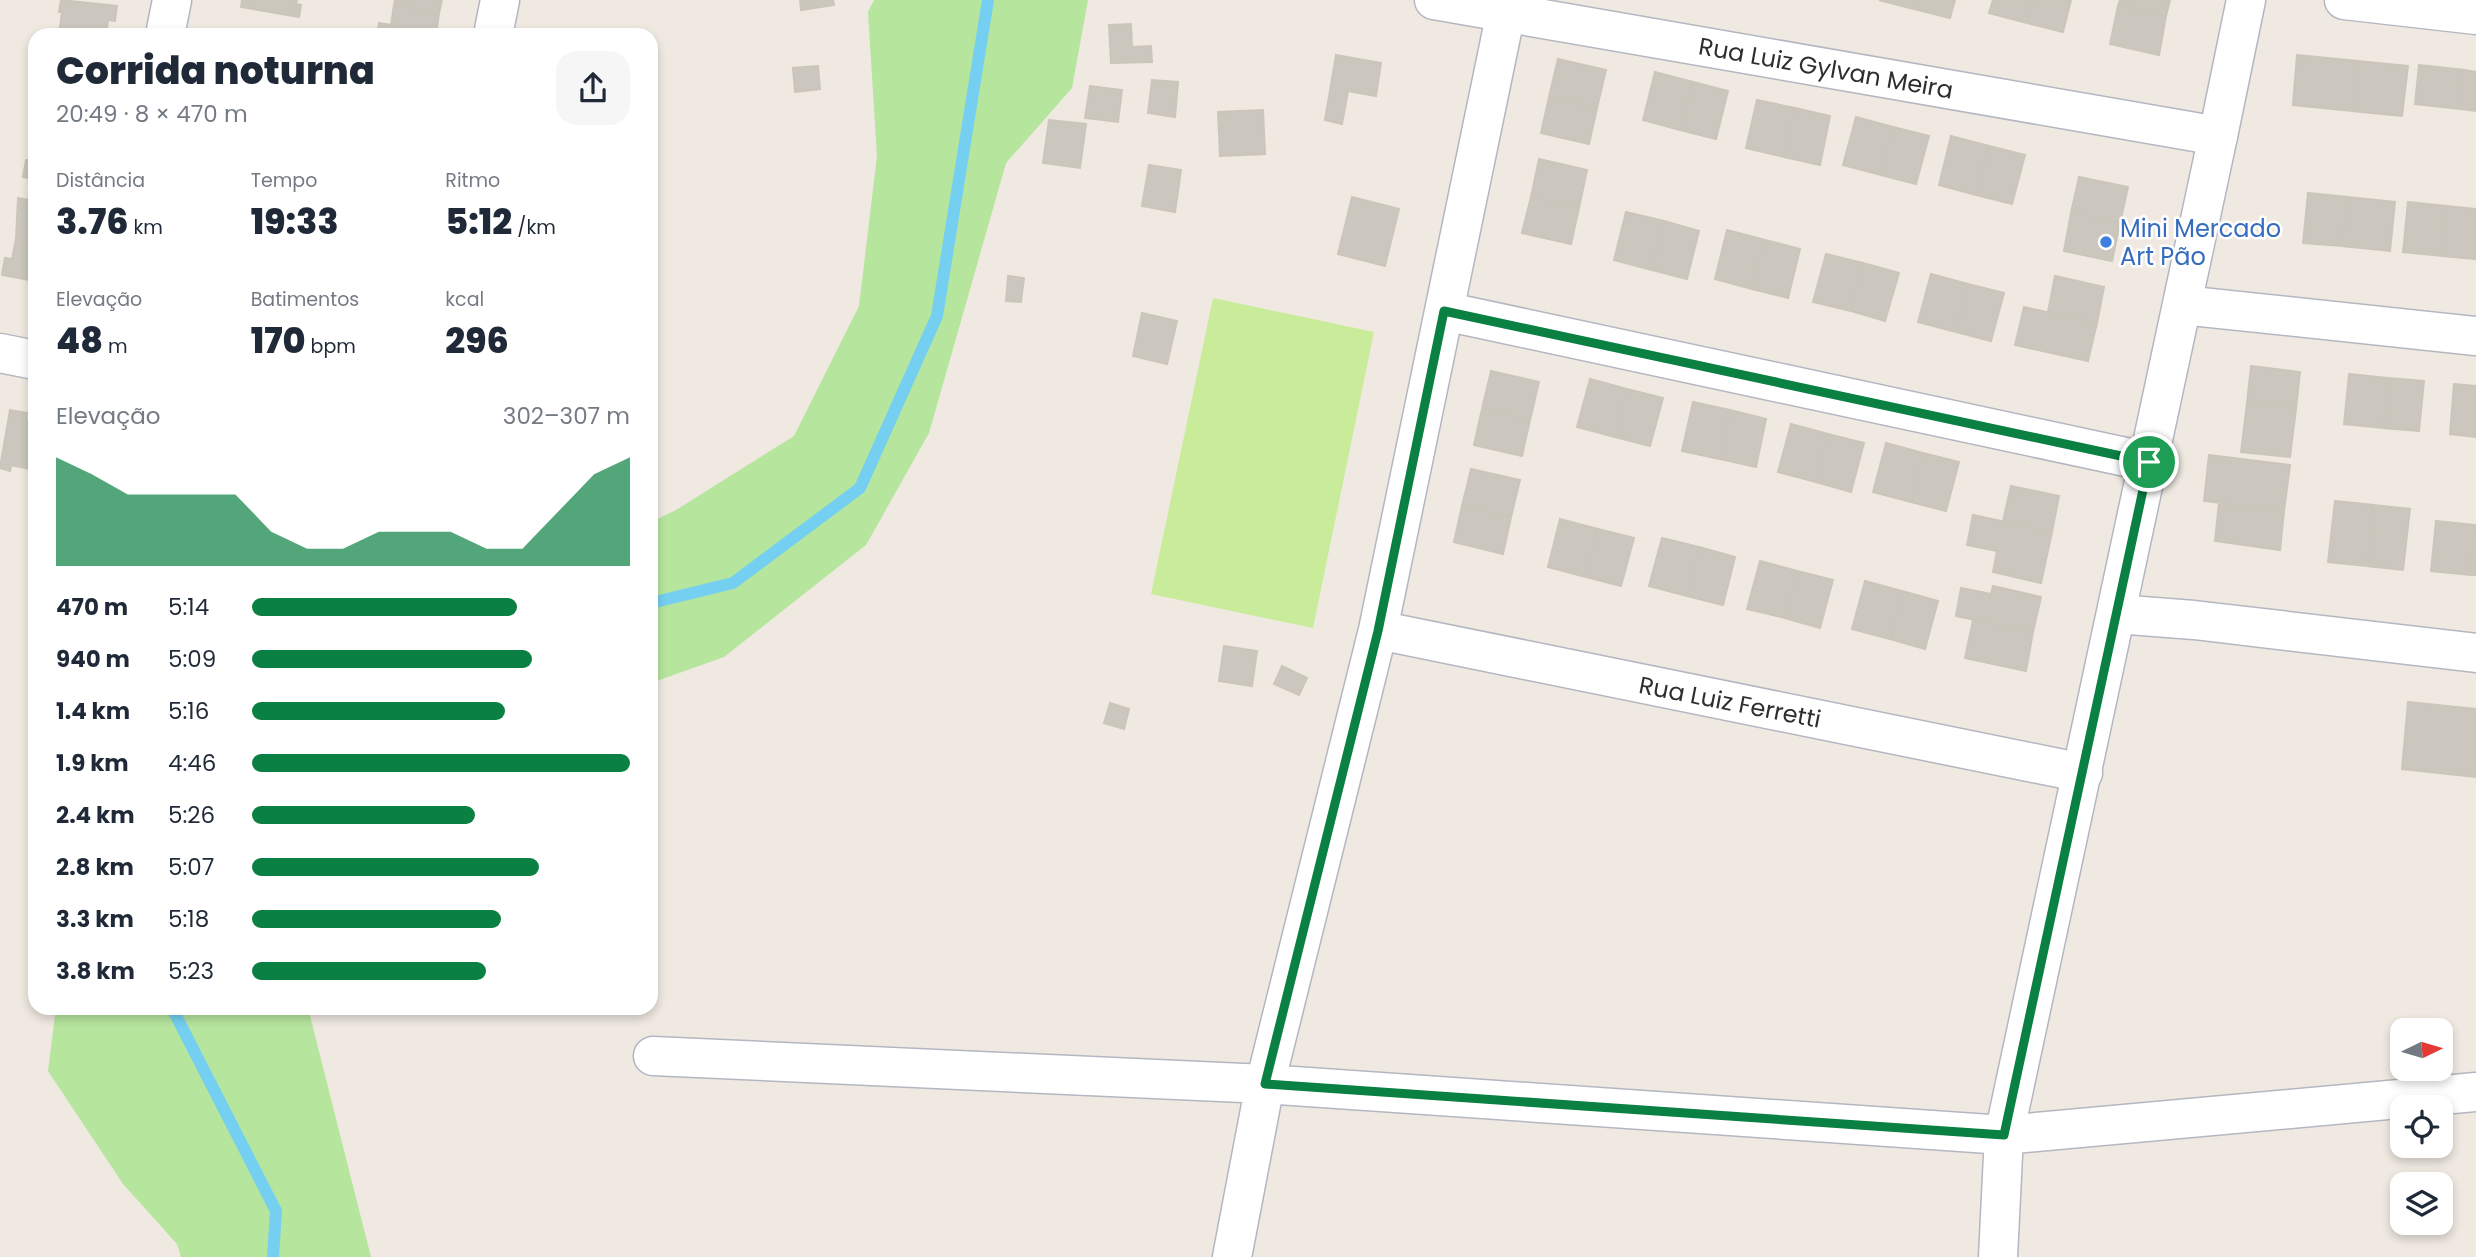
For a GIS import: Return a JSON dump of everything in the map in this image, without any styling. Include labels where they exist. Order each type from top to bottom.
[{"type":"street","points":[[166,28],[172,0]]},
{"type":"street","points":[[494,28],[500,0]]},
{"type":"street","name":"Rua Luiz Gylvan Meira","points":[[1434,0],[2218,136]]},
{"type":"street","points":[[1998,1257],[2004,1135],[2246,0]]},
{"type":"street","points":[[2344,0],[2476,15]]},
{"type":"street","points":[[1232,1257],[1265,1084],[1378,631],[1506,12]]},
{"type":"street","points":[[2182,305],[2476,336]]},
{"type":"street","points":[[1444,311],[2149,462]]},
{"type":"street","points":[[0,353],[28,359]]},
{"type":"street","points":[[2116,614],[2194,620],[2476,653]]},
{"type":"street","name":"Rua Luiz Ferretti","points":[[1378,631],[2083,773]]},
{"type":"street","points":[[653,1056],[1265,1084],[2004,1135],[2476,1092]]},
{"type":"green space","points":[[874,0],[1088,0],[1072,88],[1006,163],[929,433],[866,545],[724,657],[658,681],[658,519],[794,436],[859,306],[877,156],[868,12]]},
{"type":"green space","points":[[1213,298],[1374,332],[1313,628],[1151,594]]},
{"type":"green space","points":[[55,1015],[310,1015],[371,1257],[181,1257],[177,1244],[123,1184],[48,1071]]},
{"type":"building","points":[[61,0],[117,6],[115,21],[108,20],[107,28],[60,28],[62,12],[59,12]]},
{"type":"building","points":[[242,0],[297,0],[296,4],[301,5],[299,17],[241,7]]},
{"type":"building","points":[[395,0],[442,0],[439,13],[394,5]]},
{"type":"building","points":[[800,0],[833,0],[834,5],[801,10]]},
{"type":"building","points":[[1879,0],[1917,0],[1914,9]]},
{"type":"building","points":[[1917,0],[1955,0],[1950,18],[1914,9]]},
{"type":"building","points":[[1993,0],[2033,0],[2027,23],[1989,13]]},
{"type":"building","points":[[2033,0],[2071,0],[2063,32],[2027,23]]},
{"type":"building","points":[[2120,0],[2170,0],[2166,16],[2118,6]]},
{"type":"building","points":[[394,5],[439,13],[437,28],[378,28],[379,23],[391,25]]},
{"type":"building","points":[[2118,6],[2166,16],[2159,55],[2110,44]]},
{"type":"building","points":[[1131,24],[1132,47],[1151,46],[1152,62],[1111,63],[1109,25]]},
{"type":"building","points":[[1336,55],[1381,63],[1376,96],[1348,91],[1342,124],[1325,120]]},
{"type":"building","points":[[2297,55],[2357,61],[2352,111],[2293,105]]},
{"type":"building","points":[[1558,59],[1606,70],[1597,108],[1549,97]]},
{"type":"building","points":[[2357,61],[2408,66],[2402,116],[2352,111]]},
{"type":"building","points":[[2419,65],[2464,70],[2460,109],[2415,104]]},
{"type":"building","points":[[818,66],[820,89],[795,92],[793,68]]},
{"type":"building","points":[[2464,70],[2476,72],[2476,111],[2460,109]]},
{"type":"building","points":[[1655,72],[1693,82],[1680,130],[1643,120]]},
{"type":"building","points":[[1152,80],[1178,82],[1175,117],[1148,113]]},
{"type":"building","points":[[1693,82],[1728,91],[1716,139],[1680,130]]},
{"type":"building","points":[[1090,86],[1122,90],[1118,122],[1085,118]]},
{"type":"building","points":[[1549,97],[1597,108],[1589,144],[1541,133]]},
{"type":"building","points":[[1757,100],[1795,108],[1784,157],[1746,148]]},
{"type":"building","points":[[1795,108],[1830,116],[1820,165],[1784,157]]},
{"type":"building","points":[[1263,110],[1265,154],[1220,156],[1218,112]]},
{"type":"building","points":[[1856,117],[1893,127],[1881,175],[1843,165]]},
{"type":"building","points":[[1049,120],[1086,124],[1080,168],[1043,163]]},
{"type":"building","points":[[1893,127],[1929,136],[1916,184],[1881,175]]},
{"type":"building","points":[[1951,136],[1989,146],[1976,195],[1939,185]]},
{"type":"building","points":[[1989,146],[2025,155],[2012,204],[1976,195]]},
{"type":"building","points":[[1539,159],[1587,170],[1579,208],[1531,197]]},
{"type":"building","points":[[28,160],[28,178],[23,177]]},
{"type":"building","points":[[1149,165],[1181,170],[1175,212],[1142,206]]},
{"type":"building","points":[[2079,177],[2128,187],[2120,223],[2071,213]]},
{"type":"building","points":[[2308,193],[2347,197],[2342,246],[2303,243]]},
{"type":"building","points":[[1352,197],[1399,209],[1385,266],[1338,254]]},
{"type":"building","points":[[1531,197],[1579,208],[1571,244],[1522,233]]},
{"type":"building","points":[[2347,197],[2395,202],[2390,251],[2342,246]]},
{"type":"building","points":[[18,198],[28,200],[28,241],[16,239]]},
{"type":"building","points":[[2408,202],[2446,206],[2442,256],[2403,252]]},
{"type":"building","points":[[2446,206],[2476,209],[2476,259],[2442,256]]},
{"type":"building","points":[[1626,212],[1664,221],[1652,270],[1614,260]]},
{"type":"building","points":[[2071,213],[2120,223],[2112,261],[2064,251]]},
{"type":"building","points":[[1664,221],[1699,231],[1687,279],[1652,270]]},
{"type":"building","points":[[1727,230],[1765,240],[1752,289],[1715,279]]},
{"type":"building","points":[[16,239],[28,241],[28,280],[2,275],[5,258],[12,259]]},
{"type":"building","points":[[1765,240],[1800,249],[1788,298],[1752,289]]},
{"type":"building","points":[[1826,254],[1863,263],[1851,311],[1813,302]]},
{"type":"building","points":[[1863,263],[1899,273],[1885,321],[1851,311]]},
{"type":"building","points":[[1931,274],[1968,284],[1956,332],[1918,322]]},
{"type":"building","points":[[1008,276],[1024,278],[1021,302],[1006,301]]},
{"type":"building","points":[[2055,276],[2104,287],[2097,323],[2048,312]]},
{"type":"building","points":[[1968,284],[2004,293],[1991,341],[1956,332]]},
{"type":"building","points":[[2024,307],[2097,323],[2088,361],[2015,345]]},
{"type":"building","points":[[1142,313],[1177,321],[1167,364],[1133,356]]},
{"type":"building","points":[[2251,366],[2300,372],[2296,409],[2247,403]]},
{"type":"building","points":[[1491,371],[1539,382],[1530,420],[1482,409]]},
{"type":"building","points":[[2349,374],[2387,378],[2383,428],[2344,424]]},
{"type":"building","points":[[2387,378],[2424,381],[2419,431],[2383,428]]},
{"type":"building","points":[[1590,379],[1627,389],[1615,437],[1577,427]]},
{"type":"building","points":[[2454,384],[2476,386],[2476,437],[2450,434]]},
{"type":"building","points":[[1627,389],[1663,398],[1650,446],[1615,437]]},
{"type":"building","points":[[1693,402],[1730,410],[1720,459],[1682,451]]},
{"type":"building","points":[[2247,403],[2296,409],[2290,457],[2241,452]]},
{"type":"building","points":[[1482,409],[1530,420],[1522,456],[1474,445]]},
{"type":"building","points":[[10,410],[27,413],[28,469],[11,465],[10,471],[0,468]]},
{"type":"building","points":[[1730,410],[1766,419],[1756,467],[1720,459]]},
{"type":"building","points":[[1791,424],[1828,434],[1816,482],[1778,472]]},
{"type":"building","points":[[1828,434],[1864,443],[1851,492],[1816,482]]},
{"type":"building","points":[[1886,443],[1923,453],[1911,502],[1873,492]]},
{"type":"building","points":[[1923,453],[1959,462],[1946,511],[1911,502]]},
{"type":"building","points":[[2209,455],[2290,465],[2284,511],[2204,501]]},
{"type":"building","points":[[1471,469],[1520,480],[1511,517],[1462,506]]},
{"type":"building","points":[[2011,486],[2059,496],[2052,532],[2003,521]]},
{"type":"building","points":[[2335,501],[2373,505],[2367,566],[2328,562]]},
{"type":"building","points":[[2219,503],[2284,511],[2280,550],[2215,541]]},
{"type":"building","points":[[2373,505],[2410,509],[2403,570],[2367,566]]},
{"type":"building","points":[[1462,506],[1511,517],[1503,554],[1454,542]]},
{"type":"building","points":[[1973,515],[2052,532],[2041,583],[1993,572],[1997,551],[1967,545]]},
{"type":"building","points":[[1560,519],[1598,529],[1586,577],[1548,567]]},
{"type":"building","points":[[2436,521],[2474,525],[2470,575],[2431,571]]},
{"type":"building","points":[[2474,525],[2476,575],[2470,575]]},
{"type":"building","points":[[1598,529],[1634,538],[1621,586],[1586,577]]},
{"type":"building","points":[[1662,538],[1699,547],[1687,596],[1649,586]]},
{"type":"building","points":[[1699,547],[1735,557],[1723,605],[1687,596]]},
{"type":"building","points":[[1760,561],[1797,571],[1785,618],[1747,609]]},
{"type":"building","points":[[1797,571],[1833,580],[1820,628],[1785,618]]},
{"type":"building","points":[[1865,581],[1902,591],[1890,639],[1852,629]]},
{"type":"building","points":[[1993,586],[2041,597],[2033,632],[1956,616],[1961,588],[1991,594]]},
{"type":"building","points":[[1902,591],[1938,601],[1925,649],[1890,639]]},
{"type":"building","points":[[1973,620],[2033,632],[2026,671],[1965,658]]},
{"type":"building","points":[[1224,646],[1257,651],[1252,686],[1219,681]]},
{"type":"building","points":[[1282,666],[1307,678],[1299,695],[1274,684]]},
{"type":"building","points":[[2408,702],[2476,709],[2476,777],[2402,769]]},
{"type":"building","points":[[1110,703],[1129,709],[1124,729],[1104,723]]},
{"type":"waterway","points":[[658,601],[733,583],[860,488],[937,316],[988,0]]},
{"type":"waterway","points":[[176,1015],[276,1211],[273,1257]]},
{"type":"place","name":"Mini Mercado Art Pão","points":[[2106,242]]},
{"type":"route","points":[[1444,311],[2149,462],[2004,1135],[1265,1084],[1378,631],[1444,311]]}]
